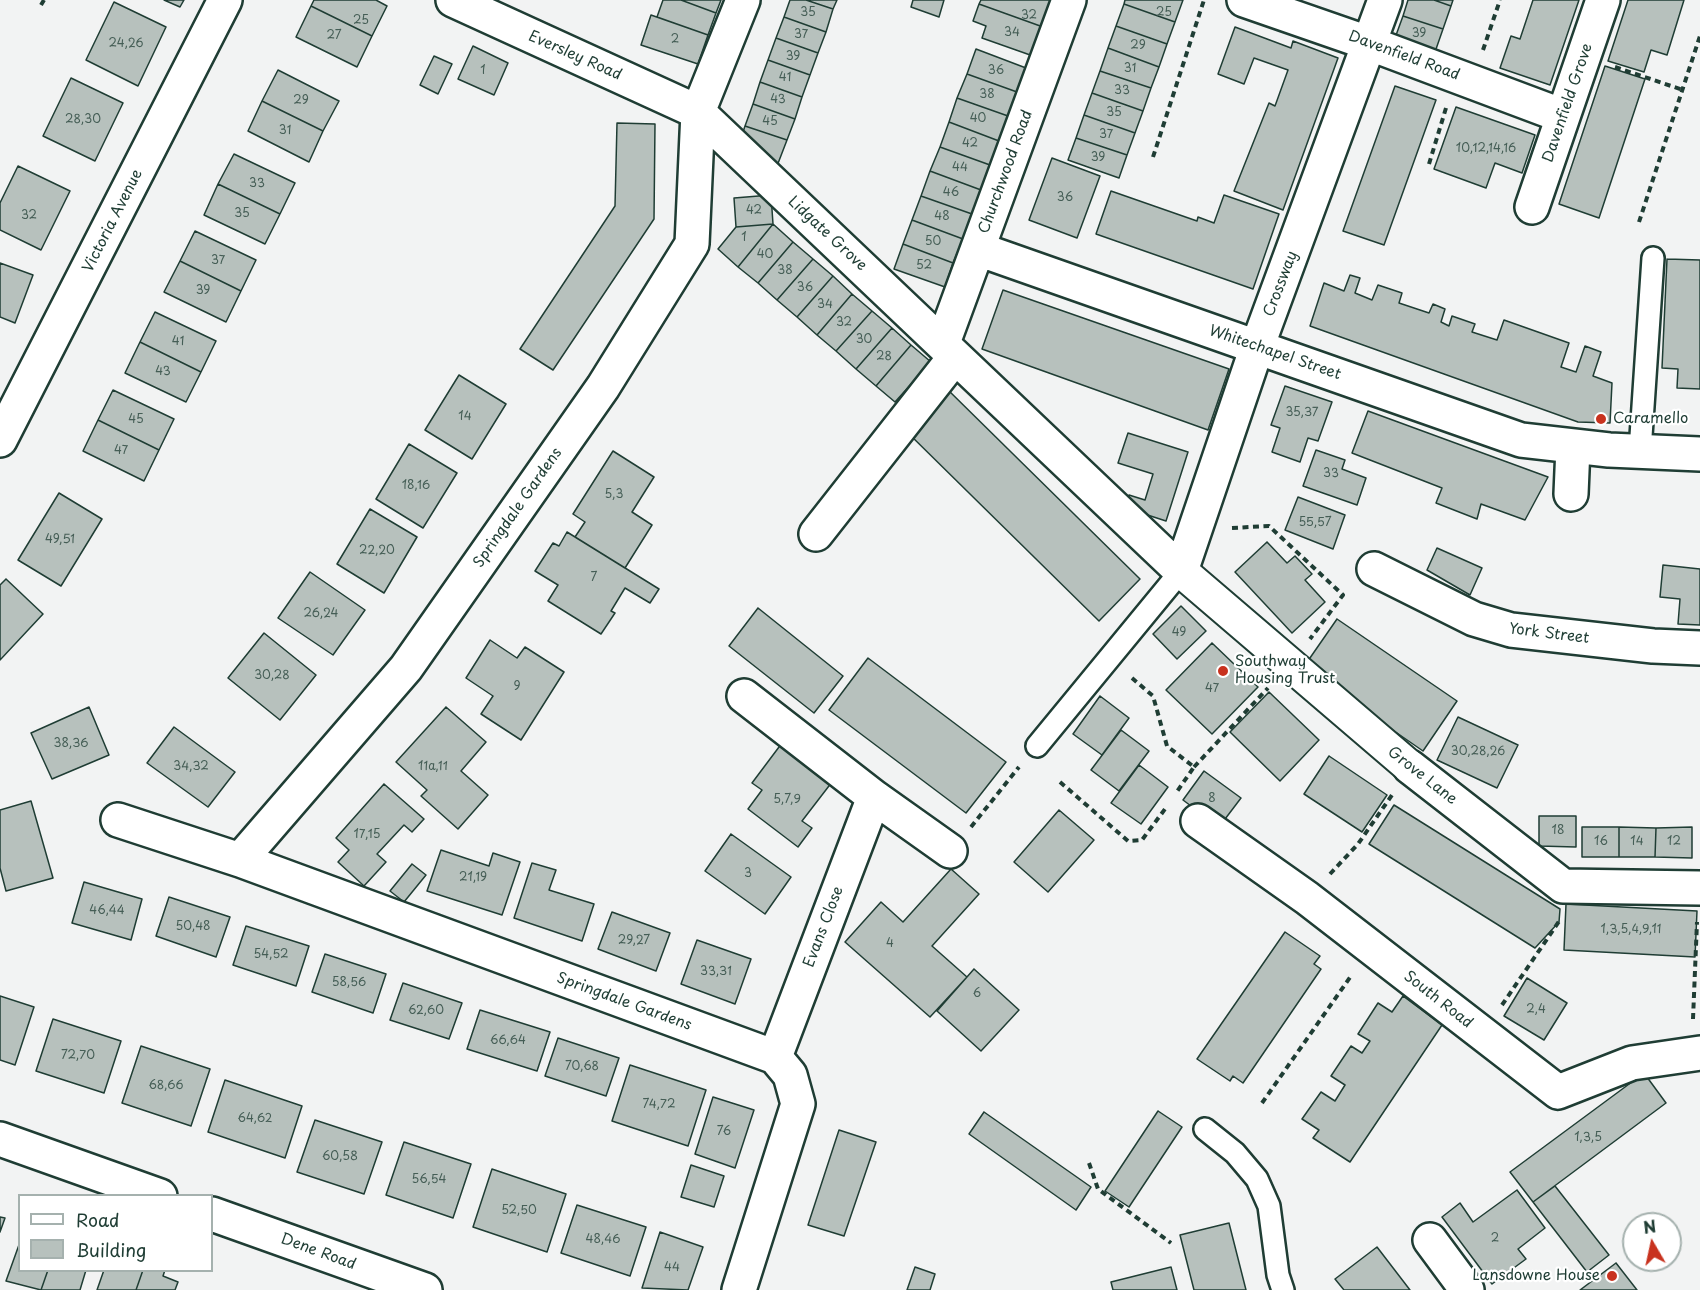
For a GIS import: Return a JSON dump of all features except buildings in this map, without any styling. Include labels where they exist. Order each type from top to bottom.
[{"type":"street","name":"Victoria Avenue","points":[[0,440],[225,0]]},
{"type":"street","name":"Eversley Road","points":[[453,0],[490,8],[698,112]]},
{"type":"street","name":"Springdale Gardens","points":[[240,860],[406,668],[603,387],[692,244],[698,112],[743,0]]},
{"type":"street","name":"Churchwood Road","points":[[949,350],[978,249],[1069,0]]},
{"type":"street","name":"Davenfield Road","points":[[1244,0],[1371,44],[1563,116]]},
{"type":"street","name":"Crossway","points":[[1181,571],[1257,347],[1371,44],[1385,0]]},
{"type":"street","name":"Davenfield Grove","points":[[1532,207],[1603,0]]},
{"type":"street","name":"Lidgate Grove","points":[[698,112],[1181,571]]},
{"type":"street","name":"Whitechapel Street","points":[[978,249],[1521,440],[1573,447],[1700,454]]},
{"type":"street","points":[[816,534],[949,350]]},
{"type":"street","points":[[1571,494],[1573,447]]},
{"type":"street","name":"York Street","points":[[1374,569],[1474,619],[1511,630],[1653,646],[1700,648]]},
{"type":"street","name":"Grove Lane","points":[[1181,571],[1410,768],[1563,886]]},
{"type":"street","points":[[744,696],[874,797],[950,851]]},
{"type":"street","name":"Evans Close","points":[[775,1057],[874,797]]},
{"type":"street","name":"Springdale Gardens","points":[[118,820],[240,860],[775,1057]]},
{"type":"street","name":"South Road","points":[[1197,821],[1307,898],[1558,1092],[1632,1063],[1696,1054]]},
{"type":"street","points":[[1563,886],[1699,888]]},
{"type":"street","points":[[739,1290],[798,1104],[790,1075],[775,1057]]},
{"type":"street","points":[[0,1138],[154,1194]]},
{"type":"street","name":"Dene Road","points":[[213,1214],[425,1290]]},
{"type":"street","points":[[1430,1240],[1467,1290]]},
{"type":"lane","points":[[1640,451],[1653,258]]},
{"type":"lane","points":[[1037,746],[1181,571]]},
{"type":"lane","points":[[1205,1130],[1235,1153],[1257,1179],[1269,1206],[1278,1275],[1283,1290]]},
{"type":"path","points":[[41,6],[44,0]]},
{"type":"path","points":[[1153,157],[1204,0]]},
{"type":"path","points":[[1429,164],[1500,0]]},
{"type":"path","points":[[1639,222],[1700,36]]},
{"type":"path","points":[[1584,56],[1683,90]]},
{"type":"path","points":[[1060,782],[1128,842],[1142,840],[1194,767],[1289,665],[1343,595],[1269,526],[1195,530]]},
{"type":"path","points":[[1132,678],[1153,696],[1167,746],[1194,767]]},
{"type":"path","points":[[950,851],[1037,746]]},
{"type":"path","points":[[1307,898],[1358,844],[1410,768]]},
{"type":"path","points":[[1483,1034],[1559,922],[1563,886]]},
{"type":"path","points":[[1696,1054],[1699,888]]},
{"type":"path","points":[[1262,1103],[1371,948]]},
{"type":"path","points":[[1089,1162],[1098,1189],[1171,1243]]},
{"type":"place","name":"Caramello","points":[[1601,419]]},
{"type":"place","name":"Southway Housing Trust","points":[[1223,671]]},
{"type":"place","name":"Lansdowne House","points":[[1612,1276]]}]
